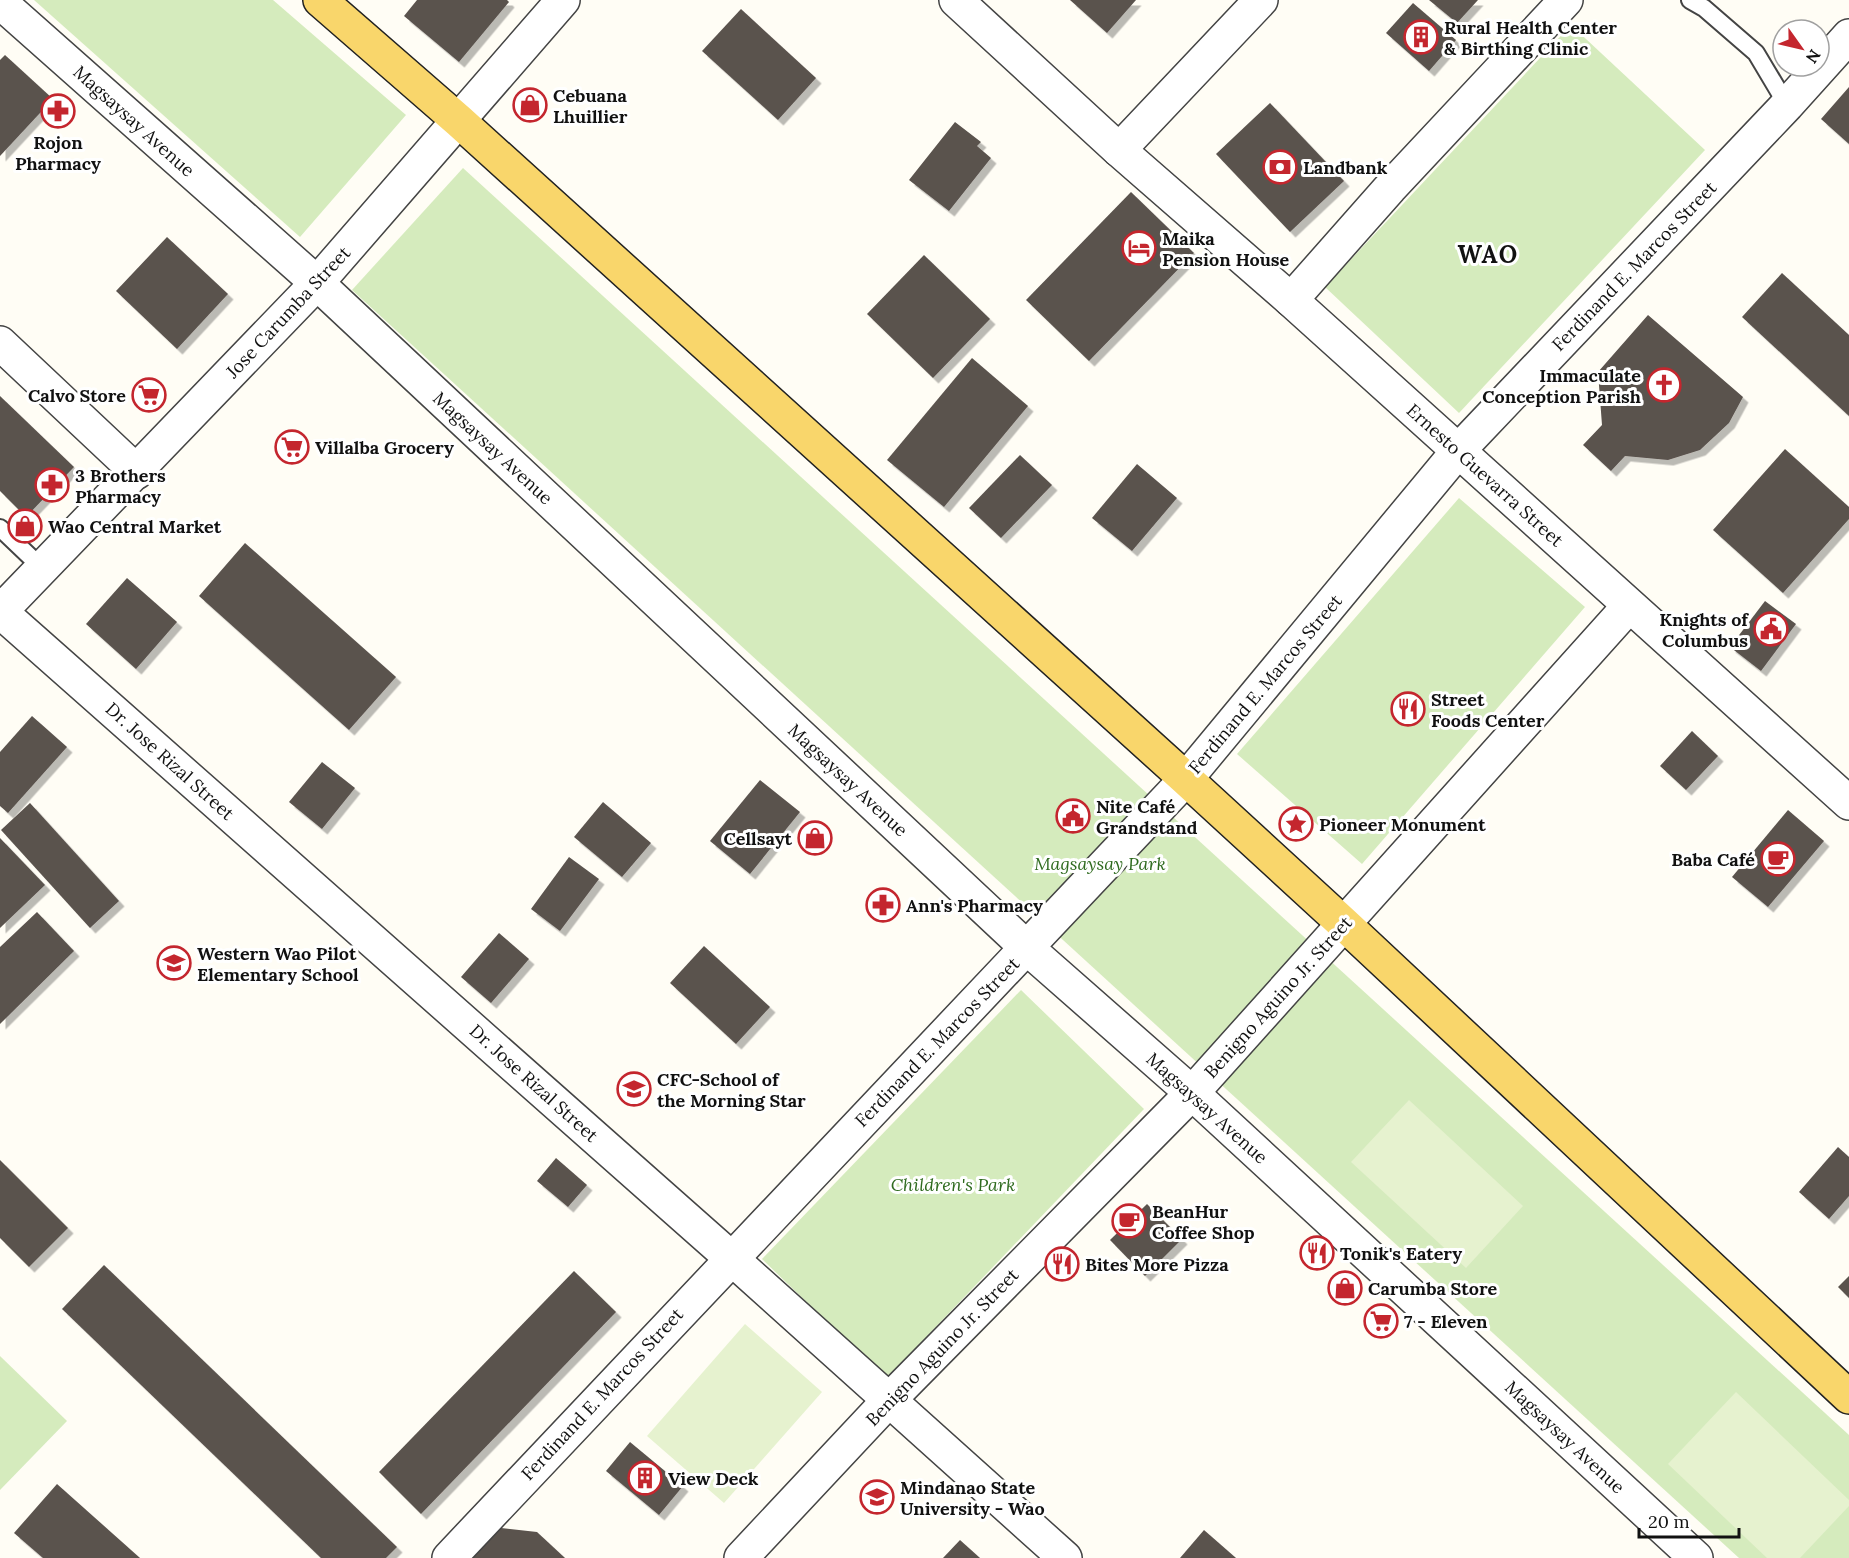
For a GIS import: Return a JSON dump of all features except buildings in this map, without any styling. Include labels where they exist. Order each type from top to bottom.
[{"type":"main road","points":[[320,0],[459,122],[1186,779],[1849,1397]]},
{"type":"street","name":"Jose Carumba Street","points":[[0,612],[137,472],[316,283],[459,122],[563,0]]},
{"type":"street","name":"Ernesto Guevarra Street","points":[[956,0],[1119,150],[1291,300],[1849,803]]},
{"type":"street","points":[[1119,150],[1261,0]]},
{"type":"street","points":[[1291,300],[1390,188],[1566,0]]},
{"type":"street","name":"Magsaysay Avenue","points":[[0,2],[316,283],[1028,948],[1192,1093],[1696,1558]]},
{"type":"street","name":"Ferdinand E. Marcos Street","points":[[448,1558],[1186,779],[1458,451],[1787,105],[1849,36]]},
{"type":"street","points":[[0,343],[137,472]]},
{"type":"street","name":"Benigno Aguino Jr. Street","points":[[741,1558],[890,1399],[1192,1093],[1629,606]]},
{"type":"street","name":"Dr. Jose Rizal Street","points":[[0,612],[890,1399],[1065,1558]]},
{"type":"lane","points":[[1690,0],[1704,8],[1756,53],[1787,105]]},
{"type":"lane","points":[[0,528],[43,569]]},
{"type":"green space","points":[[34,0],[273,0],[406,115],[300,237]]},
{"type":"green space","points":[[1571,25],[1705,150],[1459,413],[1325,287]]},
{"type":"green space","name":"Magsaysay Park","points":[[463,168],[1849,1435],[1849,1558],[1739,1558],[352,290]]},
{"type":"green space","points":[[1459,498],[1585,607],[1362,864],[1237,754]]},
{"type":"green space","name":"Children's Park","points":[[1021,990],[1144,1109],[886,1379],[762,1259]]},
{"type":"green space","points":[[1409,1100],[1523,1206],[1466,1268],[1351,1162]]},
{"type":"green space","points":[[745,1324],[822,1392],[724,1503],[647,1436]]},
{"type":"green space","points":[[0,1356],[67,1421],[0,1490]]},
{"type":"green space","points":[[1736,1392],[1849,1500],[1849,1506],[1800,1558],[1767,1558],[1668,1464]]},
{"type":"place","name":"Rural Health Center & Birthing Clinic","points":[[1421,37]]},
{"type":"place","name":"Cebuana Lhuillier","points":[[530,105]]},
{"type":"place","name":"Rojon Pharmacy","points":[[58,111]]},
{"type":"place","name":"Landbank","points":[[1280,167]]},
{"type":"place","name":"Maika Pension House","points":[[1139,248]]},
{"type":"place","name":"Immaculate Conception Parish","points":[[1664,385]]},
{"type":"place","name":"Calvo Store","points":[[149,395]]},
{"type":"place","name":"Villalba Grocery","points":[[292,447]]},
{"type":"place","name":"3 Brothers Pharmacy","points":[[52,485]]},
{"type":"place","name":"Wao Central Market","points":[[25,526]]},
{"type":"place","name":"Knights of Columbus","points":[[1771,629]]},
{"type":"place","name":"Street Foods Center","points":[[1408,709]]},
{"type":"place","name":"Nite Café Grandstand","points":[[1073,816]]},
{"type":"place","name":"Pioneer Monument","points":[[1296,824]]},
{"type":"place","name":"Cellsayt","points":[[815,838]]},
{"type":"place","name":"Baba Café","points":[[1778,859]]},
{"type":"place","name":"Ann's Pharmacy","points":[[883,905]]},
{"type":"place","name":"Western Wao Pilot Elementary School","points":[[174,963]]},
{"type":"place","name":"CFC-School of the Morning Star","points":[[634,1089]]},
{"type":"place","name":"BeanHur Coffee Shop","points":[[1129,1221]]},
{"type":"place","name":"Tonik's Eatery","points":[[1317,1253]]},
{"type":"place","name":"Bites More Pizza","points":[[1062,1264]]},
{"type":"place","name":"Carumba Store","points":[[1345,1288]]},
{"type":"place","name":"7 - Eleven","points":[[1381,1321]]},
{"type":"place","name":"View Deck","points":[[645,1478]]},
{"type":"place","name":"Mindanao State University - Wao","points":[[877,1497]]},
{"type":"district","name":"WAO","points":[[1488,254]]}]
